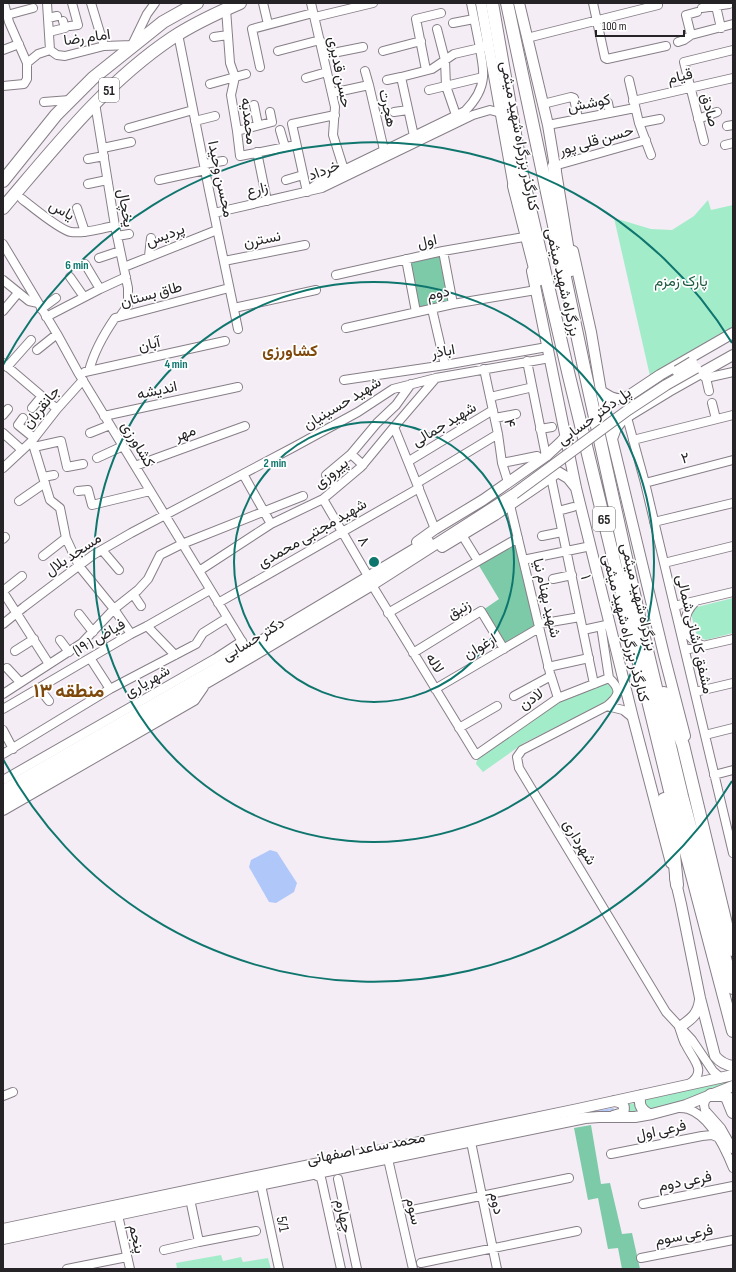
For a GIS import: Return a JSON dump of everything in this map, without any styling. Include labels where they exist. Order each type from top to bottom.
[{"type":"highway","name":"51","points":[[4,177],[56,115],[92,78],[162,22],[197,3]]},
{"type":"highway","name":"51","points":[[3,208],[95,102],[130,70],[178,34],[240,3]]},
{"type":"highway","name":"بزرگراه شهید میثمی","points":[[492,3],[522,174],[569,376],[733,988]]},
{"type":"highway","name":"بزرگراه شهید میثمی","points":[[507,3],[585,372],[672,799],[733,1031]]},
{"type":"highway","points":[[554,166],[582,334],[585,372]]},
{"type":"highway","points":[[514,186],[545,305],[569,376]]},
{"type":"highway","points":[[635,622],[632,647],[672,834],[677,885]]},
{"type":"highway","points":[[635,622],[683,745],[733,950]]},
{"type":"highway","points":[[710,1096],[722,1095],[727,1097],[733,1112]]},
{"type":"main road","name":"کنارگذر بزرگراه شهید میثمی","points":[[481,3],[484,47],[501,113],[524,237],[576,488],[591,546],[605,625],[633,718],[677,885],[700,998],[715,1056],[720,1062],[727,1065],[733,1072]]},
{"type":"main road","name":"کنارگذر بزرگراه شهید میثمی","points":[[518,3],[548,125],[554,166],[591,332],[601,391],[612,439],[664,656],[708,825],[733,941]]},
{"type":"main road","points":[[601,391],[610,397],[624,399],[660,375],[733,333]]},
{"type":"main road","points":[[699,371],[733,339]]},
{"type":"main road","points":[[612,439],[616,428],[623,419],[629,418],[733,347]]},
{"type":"main road","points":[[699,371],[733,354]]},
{"type":"main road","name":"پل دکتر حسابی","points":[[511,488],[625,404],[662,380],[699,371]]},
{"type":"main road","points":[[624,399],[624,410],[629,418]]},
{"type":"main road","points":[[370,581],[435,528],[511,488],[544,455],[561,442],[566,436]]},
{"type":"main road","points":[[370,581],[462,535],[554,475],[560,468],[559,460],[556,457],[544,455]]},
{"type":"main road","points":[[554,475],[568,478],[576,488]]},
{"type":"main road","name":"دکتر حسابی","points":[[3,790],[247,649],[370,581],[511,488]]},
{"type":"main road","name":"دکتر حسابی","points":[[3,800],[203,686],[247,649]]},
{"type":"main road","points":[[3,810],[194,700],[203,686]]},
{"type":"main road","points":[[680,1027],[693,1018],[699,1008],[700,998]]},
{"type":"main road","name":"محمد ساعد اصفهانی","points":[[3,1229],[38,1226],[60,1222],[721,1078],[733,1072]]},
{"type":"main road","name":"محمد ساعد اصفهانی","points":[[60,1222],[118,1215],[585,1118],[613,1116],[635,1117],[678,1107],[733,1086]]},
{"type":"main road","points":[[641,1095],[639,1099],[640,1107],[649,1114]]},
{"type":"main road","points":[[613,1116],[623,1113],[625,1108],[621,1102],[614,1101]]},
{"type":"main road","name":"محمد ساعد اصفهانی","points":[[3,1239],[38,1226]]},
{"type":"street","points":[[47,3],[50,50]]},
{"type":"street","points":[[70,26],[78,25],[72,3]]},
{"type":"street","points":[[91,3],[104,46]]},
{"type":"street","points":[[132,45],[147,14],[155,3]]},
{"type":"street","points":[[263,3],[268,24]]},
{"type":"street","name":"حسن قدیری","points":[[311,3],[335,108],[333,135],[344,170]]},
{"type":"street","points":[[260,67],[252,28],[373,3]]},
{"type":"street","name":"خرداد","points":[[307,192],[319,182],[456,115],[473,103],[479,92],[484,77],[484,47],[474,19],[471,3]]},
{"type":"street","points":[[593,3],[605,58],[607,59],[666,46]]},
{"type":"street","points":[[691,35],[687,14],[729,4]]},
{"type":"street","points":[[527,38],[658,6]]},
{"type":"street","points":[[716,6],[721,28]]},
{"type":"street","points":[[3,86],[24,84],[27,79],[27,63],[19,44],[6,25],[5,9],[33,8]]},
{"type":"street","name":"محمدیه","points":[[226,9],[230,63],[235,77],[231,95],[240,156],[296,145]]},
{"type":"street","points":[[426,70],[416,19],[441,13]]},
{"type":"street","points":[[48,18],[60,19],[65,28],[49,32]]},
{"type":"street","points":[[453,23],[474,19]]},
{"type":"street","points":[[678,42],[691,35],[733,24]]},
{"type":"street","points":[[437,29],[445,60],[446,86],[456,115]]},
{"type":"street","name":"محسن وحیدا","points":[[178,34],[238,329]]},
{"type":"street","points":[[214,37],[228,35]]},
{"type":"street","points":[[278,51],[320,40]]},
{"type":"street","points":[[383,51],[421,41]]},
{"type":"street","points":[[3,50],[19,44]]},
{"type":"street","name":"امام رضا","points":[[27,63],[38,54],[50,50],[57,55],[65,56],[104,46],[132,45]]},
{"type":"street","points":[[323,55],[363,47]]},
{"type":"street","points":[[387,80],[432,69],[454,54],[484,47]]},
{"type":"street","name":"قیام","points":[[684,62],[733,50]]},
{"type":"street","name":"صادق","points":[[684,62],[704,141]]},
{"type":"street","points":[[365,71],[369,86]]},
{"type":"street","points":[[306,78],[327,72]]},
{"type":"street","points":[[210,84],[246,74]]},
{"type":"street","points":[[401,77],[414,136]]},
{"type":"street","points":[[429,90],[484,77]]},
{"type":"street","name":"قیام","points":[[634,104],[690,88],[733,78]]},
{"type":"street","points":[[629,80],[639,123],[651,155]]},
{"type":"street","name":"هجرت","points":[[332,93],[369,86],[384,150]]},
{"type":"street","points":[[543,104],[571,97],[574,98],[578,119]]},
{"type":"street","points":[[44,102],[70,100]]},
{"type":"street","name":"یخچال","points":[[95,102],[115,226],[128,288],[128,305],[121,315]]},
{"type":"street","points":[[608,103],[610,113]]},
{"type":"street","name":"کوشش","points":[[548,125],[610,113],[634,104]]},
{"type":"street","points":[[254,105],[258,126]]},
{"type":"street","points":[[129,128],[193,110]]},
{"type":"street","points":[[394,112],[408,110]]},
{"type":"street","name":"خرداد","points":[[307,192],[322,188],[473,115],[490,110],[501,113]]},
{"type":"street","points":[[237,131],[272,122],[270,112]]},
{"type":"street","points":[[698,119],[717,112]]},
{"type":"street","points":[[307,192],[292,124],[335,115]]},
{"type":"street","points":[[195,121],[215,116]]},
{"type":"street","points":[[639,123],[660,119]]},
{"type":"street","points":[[280,130],[285,147]]},
{"type":"street","name":"حسن قلی پور","points":[[554,166],[646,140]]},
{"type":"street","points":[[88,159],[131,142]]},
{"type":"street","points":[[257,152],[267,201]]},
{"type":"street","points":[[159,180],[223,161]]},
{"type":"street","points":[[286,180],[303,175]]},
{"type":"street","points":[[88,184],[107,180]]},
{"type":"street","name":"زارع","points":[[214,213],[307,192]]},
{"type":"street","name":"یاس","points":[[22,199],[40,214],[70,232],[85,232],[115,226]]},
{"type":"street","points":[[77,207],[85,232]]},
{"type":"street","name":"پردیس","points":[[124,267],[217,230]]},
{"type":"street","points":[[117,236],[129,234]]},
{"type":"street","name":"اول","points":[[336,275],[443,251],[524,237]]},
{"type":"street","points":[[149,256],[151,238]]},
{"type":"street","name":"کشاورزی","points":[[3,244],[110,426],[247,649]]},
{"type":"street","name":"نسترن","points":[[224,261],[305,245]]},
{"type":"street","points":[[99,258],[120,251]]},
{"type":"street","points":[[443,251],[453,304]]},
{"type":"street","points":[[406,259],[416,312]]},
{"type":"street","points":[[85,264],[100,289]]},
{"type":"street","points":[[70,277],[84,297]]},
{"type":"street","points":[[46,317],[126,277]]},
{"type":"street","points":[[4,284],[29,301],[40,306],[56,298]]},
{"type":"street","name":"طاق بستان","points":[[89,371],[92,358],[115,318],[121,315],[229,288]]},
{"type":"street","points":[[234,308],[316,290]]},
{"type":"street","name":"دوم","points":[[346,328],[453,304],[536,290]]},
{"type":"street","points":[[3,311],[18,293]]},
{"type":"street","points":[[432,309],[445,365]]},
{"type":"street","points":[[37,350],[57,334]]},
{"type":"street","points":[[30,340],[5,365],[57,409]]},
{"type":"street","name":"آبان","points":[[81,377],[89,371],[225,341]]},
{"type":"street","name":"اباذر","points":[[344,380],[445,365],[547,346]]},
{"type":"street","name":"شهید حسینیان","points":[[165,516],[358,412],[393,389],[436,378],[550,358]]},
{"type":"street","points":[[502,463],[544,455],[527,361]]},
{"type":"street","name":"۴","points":[[484,369],[498,434],[502,463],[511,488]]},
{"type":"street","points":[[699,371],[733,372]]},
{"type":"street","points":[[699,371],[710,391]]},
{"type":"street","name":"جانقربان","points":[[3,468],[33,442],[81,377]]},
{"type":"street","name":"پیروزی","points":[[199,572],[271,524],[323,499],[363,465],[436,378]]},
{"type":"street","points":[[336,488],[326,475],[351,454],[377,423],[396,405],[411,384]]},
{"type":"street","name":"اندیشه","points":[[104,416],[238,387]]},
{"type":"street","points":[[490,397],[529,388]]},
{"type":"street","points":[[32,408],[42,396]]},
{"type":"street","points":[[712,403],[716,420]]},
{"type":"street","points":[[494,414],[516,414]]},
{"type":"street","name":"شهید جمالی","points":[[408,461],[494,414]]},
{"type":"street","points":[[633,440],[733,416]]},
{"type":"street","points":[[23,418],[18,425],[33,442],[50,500],[60,508],[66,538],[79,566],[114,609],[131,634]]},
{"type":"street","name":"مشفق کاشانی شمالی","points":[[629,418],[633,440],[645,482],[733,853]]},
{"type":"street","points":[[90,433],[110,426]]},
{"type":"street","name":"مهر","points":[[135,466],[245,426]]},
{"type":"street","points":[[394,427],[435,528]]},
{"type":"street","points":[[540,429],[552,427]]},
{"type":"street","points":[[3,434],[22,450]]},
{"type":"street","name":"شهید مجتبی محمدی","points":[[218,603],[342,532],[498,434]]},
{"type":"street","points":[[33,442],[61,441],[67,467],[83,464]]},
{"type":"street","points":[[97,458],[123,446]]},
{"type":"street","points":[[351,454],[363,465]]},
{"type":"street","name":"۲","points":[[645,482],[733,460]]},
{"type":"street","points":[[243,474],[271,524]]},
{"type":"street","points":[[19,501],[44,480],[54,475]]},
{"type":"street","name":"۱","points":[[554,475],[562,532],[594,684]]},
{"type":"street","points":[[78,491],[88,490],[92,506],[150,491]]},
{"type":"street","points":[[3,694],[82,643],[114,609],[133,594],[148,579],[160,555],[182,544],[302,496]]},
{"type":"street","name":"۸","points":[[323,499],[370,581]]},
{"type":"street","points":[[654,522],[733,503]]},
{"type":"street","name":"شهید بهنام نیا","points":[[510,505],[548,667],[558,698]]},
{"type":"street","points":[[558,511],[572,508]]},
{"type":"street","name":"مسجد بلال","points":[[3,624],[17,612],[102,550],[165,516]]},
{"type":"street","points":[[542,536],[562,532]]},
{"type":"street","points":[[462,535],[478,561]]},
{"type":"street","points":[[43,556],[66,538]]},
{"type":"street","points":[[388,612],[518,538]]},
{"type":"street","points":[[524,560],[591,546]]},
{"type":"street","points":[[664,563],[733,546]]},
{"type":"street","points":[[102,550],[119,570]]},
{"type":"street","points":[[553,579],[572,575]]},
{"type":"street","points":[[22,576],[4,596],[17,612],[50,664]]},
{"type":"street","name":"لاله","points":[[370,581],[476,755]]},
{"type":"street","name":"فیاض ( ۱۹)","points":[[3,709],[131,634],[210,590]]},
{"type":"street","points":[[674,606],[733,592]]},
{"type":"street","points":[[133,594],[141,606]]},
{"type":"street","points":[[697,600],[687,612],[685,621],[689,637],[694,642],[703,646]]},
{"type":"street","name":"زنبق","points":[[413,653],[481,611],[504,648]]},
{"type":"street","points":[[79,614],[93,632]]},
{"type":"street","name":"ارغوان","points":[[435,689],[539,626],[580,617]]},
{"type":"street","points":[[3,754],[110,689],[196,644],[203,633],[227,618]]},
{"type":"street","points":[[583,630],[605,625],[609,678],[613,682],[618,692],[616,698],[607,706]]},
{"type":"street","points":[[147,626],[175,655]]},
{"type":"street","points":[[16,651],[34,639]]},
{"type":"street","points":[[685,650],[733,639]]},
{"type":"street","points":[[60,640],[69,652]]},
{"type":"street","name":"شهریاری","points":[[3,780],[216,658],[247,649]]},
{"type":"street","points":[[90,658],[110,689]]},
{"type":"street","points":[[548,667],[588,658]]},
{"type":"street","points":[[7,668],[20,682]]},
{"type":"street","points":[[514,696],[551,676]]},
{"type":"street","name":"لادن","points":[[476,755],[558,698],[609,678]]},
{"type":"street","points":[[695,692],[733,683]]},
{"type":"street","points":[[39,688],[49,701]]},
{"type":"street","points":[[459,728],[497,706]]},
{"type":"street","points":[[607,706],[623,710],[633,718]]},
{"type":"street","name":"شهرداری","points":[[607,706],[522,750],[517,757],[519,768],[666,1012],[692,1040],[713,1071],[721,1078]]},
{"type":"street","points":[[705,735],[733,728]]},
{"type":"street","points":[[3,730],[13,749]]},
{"type":"street","points":[[714,775],[733,770]]},
{"type":"street","points":[[724,814],[733,812]]},
{"type":"street","points":[[680,1027],[686,1046],[697,1063],[698,1070],[697,1076],[688,1084]]},
{"type":"street","points":[[3,1096],[13,1092]]},
{"type":"street","points":[[710,1096],[705,1101],[705,1110],[721,1128],[733,1149]]},
{"type":"street","points":[[678,1107],[694,1112],[707,1123],[719,1138],[733,1168]]},
{"type":"street","name":"فرعی اول","points":[[611,1154],[702,1136],[706,1130],[707,1123]]},
{"type":"street","points":[[702,1136],[712,1135],[719,1138]]},
{"type":"street","name":"دوم","points":[[471,1142],[497,1269]]},
{"type":"street","name":"سوم","points":[[388,1159],[413,1269]]},
{"type":"street","points":[[322,1182],[328,1175],[332,1175],[338,1179],[343,1168]]},
{"type":"street","name":"چهارم","points":[[313,1174],[320,1178],[322,1182],[341,1269]]},
{"type":"street","points":[[412,1210],[569,1178]]},
{"type":"street","name":"چهارم","points":[[338,1179],[357,1269]]},
{"type":"street","name":"5/1","points":[[261,1185],[279,1269]]},
{"type":"street","name":"فرعی دوم","points":[[643,1204],[733,1186]]},
{"type":"street","points":[[190,1200],[199,1242]]},
{"type":"street","name":"پنجم","points":[[118,1215],[130,1269]]},
{"type":"street","points":[[164,1250],[256,1231]]},
{"type":"street","points":[[421,1263],[577,1231]]},
{"type":"street","name":"فرعی سوم","points":[[641,1258],[733,1240]]},
{"type":"street","points":[[67,1269],[127,1256]]},
{"type":"green space","name":"پارک زمزم","points":[[708,200],[711,210],[733,205],[733,328],[650,376],[614,218],[651,229],[672,230],[694,216]]},
{"type":"green space","points":[[440,256],[449,302],[418,308],[409,262]]},
{"type":"green space","points":[[516,542],[537,626],[505,645],[483,610],[499,599],[478,564]]},
{"type":"green space","points":[[733,598],[733,633],[706,640],[697,636],[691,614],[697,607]]},
{"type":"green space","points":[[607,681],[612,684],[615,698],[524,743],[483,772],[476,764],[478,757],[560,701]]},
{"type":"green space","points":[[729,1080],[730,1083],[709,1090],[685,1102],[649,1110],[644,1105],[645,1099]]},
{"type":"green space","points":[[635,1103],[642,1114],[627,1114],[628,1104]]},
{"type":"green space","points":[[591,1125],[601,1184],[610,1183],[622,1234],[632,1233],[640,1269],[622,1269],[618,1248],[608,1249],[598,1198],[588,1200],[574,1128]]},
{"type":"green space","points":[[221,1255],[223,1261],[241,1257],[243,1262],[268,1258],[271,1269],[176,1269],[176,1263]]},
{"type":"water","points":[[270,850],[277,852],[297,883],[294,892],[276,903],[269,902],[249,867],[251,860]]},
{"type":"waterway","points":[[596,1112],[613,1109]]},
{"type":"district","name":"کشاورزی","points":[[290,350]]},
{"type":"district","name":"منطقه ۱۳","points":[[69,690]]}]
